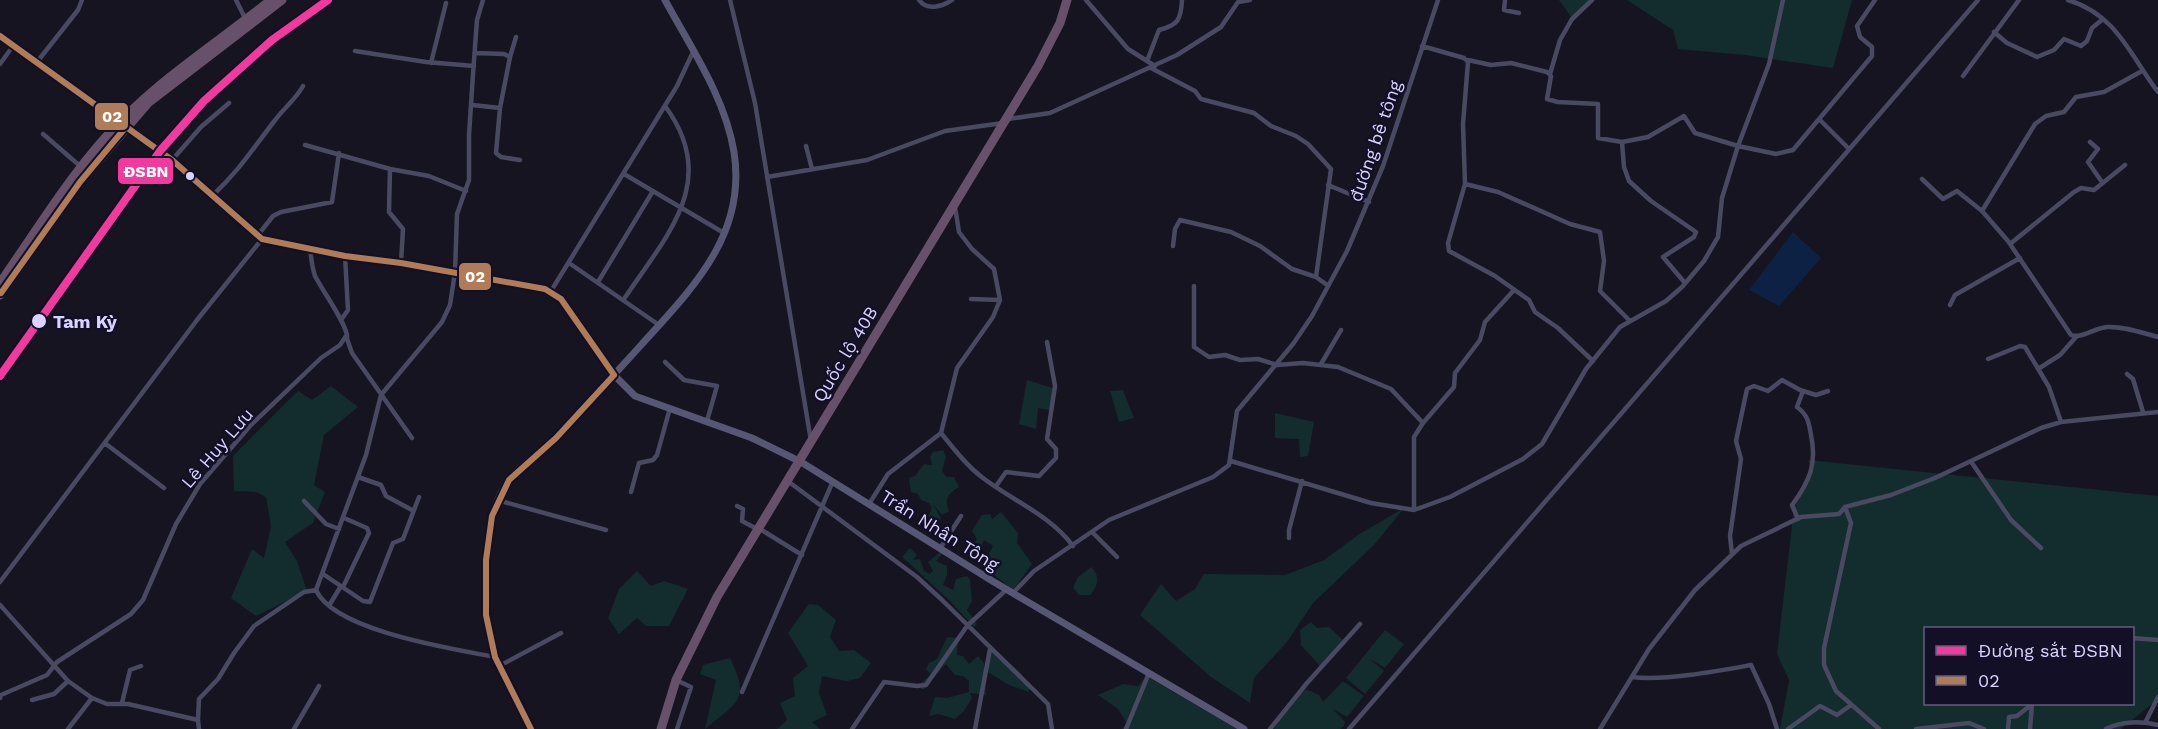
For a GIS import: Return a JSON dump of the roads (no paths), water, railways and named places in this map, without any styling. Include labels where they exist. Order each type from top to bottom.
[{"type":"highway","points":[[0,283],[82,168],[165,80],[272,0]]},
{"type":"highway","points":[[0,295],[123,124],[282,0]]},
{"type":"highway","name":"Quốc lộ 40B","points":[[661,729],[676,680],[717,597],[789,482],[1038,66],[1060,23],[1066,0]]},
{"type":"street","points":[[37,63],[78,10],[82,0]]},
{"type":"street","points":[[236,0],[246,20]]},
{"type":"street","points":[[316,590],[358,477],[381,395],[442,322],[450,305],[455,272],[457,214],[470,180],[469,135],[478,15],[483,0]]},
{"type":"street","points":[[531,729],[495,657],[486,615],[486,560],[497,500],[509,480],[556,438],[704,274],[724,233],[734,197],[734,152],[723,109],[665,0]]},
{"type":"street","points":[[730,0],[755,103],[811,443]]},
{"type":"street","points":[[919,0],[923,5],[938,8],[952,0]]},
{"type":"street","points":[[1086,0],[1128,49],[1153,67],[1195,91],[1201,99],[1214,100],[1254,113],[1271,126],[1296,136],[1308,144],[1331,169],[1316,277]]},
{"type":"street","points":[[1147,61],[1159,30],[1175,25],[1180,20],[1182,0]]},
{"type":"street","points":[[767,177],[867,160],[945,131],[1050,113],[1153,67],[1221,27],[1238,1],[1250,0]]},
{"type":"street","name":"đường bê tông","points":[[1231,460],[1237,411],[1277,365],[1312,316],[1347,251],[1383,166],[1438,0]]},
{"type":"street","points":[[1505,0],[1504,10],[1519,13]]},
{"type":"street","points":[[1592,0],[1572,19],[1560,40],[1550,74],[1547,99],[1558,102],[1598,104],[1599,139],[1622,142],[1648,137],[1684,116],[1695,133],[1776,154],[1794,150],[1872,56],[1872,47],[1860,37],[1857,26],[1875,0]]},
{"type":"street","points":[[852,729],[884,682],[926,685],[967,626],[1034,571],[1109,520],[1213,477],[1231,460],[1279,477],[1371,503],[1414,510],[1450,497],[1523,459],[1542,444],[1593,361],[1620,327],[1666,300],[1685,283],[1704,261],[1718,237],[1722,198],[1738,146],[1769,64],[1783,0]]},
{"type":"street","points":[[1348,729],[1978,0]]},
{"type":"street","points":[[1963,76],[2019,0]]},
{"type":"street","points":[[2068,0],[2089,6],[2116,30],[2158,92]]},
{"type":"street","points":[[431,63],[446,3]]},
{"type":"street","points":[[1994,32],[2007,43],[2037,57],[2054,50],[2064,39],[2081,46],[2087,41],[2092,28],[2103,19]]},
{"type":"street","points":[[0,36],[172,160],[260,237],[345,256],[455,272],[537,286],[551,291],[665,106],[693,52]]},
{"type":"street","points":[[516,37],[500,108],[497,154],[520,160]]},
{"type":"street","points":[[0,64],[13,46]]},
{"type":"street","points":[[1422,46],[1468,60],[1491,65],[1511,63],[1550,74]]},
{"type":"street","points":[[355,51],[431,63],[474,66]]},
{"type":"street","points":[[475,53],[504,54],[510,57]]},
{"type":"street","points":[[1468,60],[1463,123],[1465,184],[1448,243],[1449,251],[1490,272],[1529,300],[1535,312],[1558,328],[1593,361]]},
{"type":"street","points":[[1982,211],[2025,139],[2040,119],[2064,112],[2076,97],[2104,92],[2142,70]]},
{"type":"street","points":[[213,195],[247,160],[253,147],[297,97],[303,86]]},
{"type":"street","points":[[172,160],[201,127],[229,103]]},
{"type":"street","points":[[472,105],[500,108]]},
{"type":"street","points":[[624,299],[682,208],[689,188],[687,156],[680,127],[665,106]]},
{"type":"street","points":[[1820,120],[1849,149]]},
{"type":"street","points":[[43,134],[82,168]]},
{"type":"street","points":[[1622,142],[1624,167],[1629,181],[1651,201],[1696,232],[1694,237],[1664,257],[1685,283]]},
{"type":"street","points":[[2090,142],[2098,149],[2088,162],[2102,182]]},
{"type":"street","points":[[305,145],[390,169],[429,176],[466,191]]},
{"type":"street","points":[[806,146],[812,169]]},
{"type":"street","points":[[0,582],[260,237],[270,219],[281,212],[332,202],[339,153]]},
{"type":"street","points":[[2010,244],[2074,192],[2081,188],[2094,190],[2125,165]]},
{"type":"street","points":[[390,169],[387,206],[391,216],[403,229],[401,263]]},
{"type":"street","points":[[624,174],[724,233]]},
{"type":"street","points":[[1922,179],[1943,199],[1952,191],[1957,191],[1982,211],[2020,258],[2068,334],[2076,337]]},
{"type":"street","points":[[1328,184],[1369,201]]},
{"type":"street","points":[[1465,184],[1498,192],[1569,224],[1600,232],[1604,261],[1600,291],[1630,321]]},
{"type":"street","points":[[598,282],[653,191]]},
{"type":"street","points":[[869,504],[888,474],[941,433],[957,368],[993,317],[1000,300],[994,269],[972,249],[959,232],[955,205]]},
{"type":"street","points":[[1173,246],[1175,229],[1180,220],[1189,221],[1231,232],[1260,246],[1293,269],[1316,277],[1327,285]]},
{"type":"street","points":[[310,248],[317,279],[348,331],[347,338],[346,336],[352,353],[412,438]]},
{"type":"street","points":[[341,320],[348,310],[345,256]]},
{"type":"street","points":[[1950,305],[1955,295],[2020,258]]},
{"type":"street","points":[[569,263],[659,325]]},
{"type":"street","points":[[1194,286],[1194,347],[1209,357],[1225,355],[1240,360],[1258,359],[1277,365],[1321,364],[1338,367],[1391,389],[1423,423]]},
{"type":"street","points":[[1414,510],[1414,437],[1454,387],[1455,373],[1480,340],[1485,322],[1514,290]]},
{"type":"street","name":"Trần Nhân Tông","points":[[551,291],[561,299],[614,375],[635,396],[752,438],[801,462],[1010,591],[1244,729]]},
{"type":"street","points":[[971,299],[1000,300]]},
{"type":"street","points":[[2038,369],[2060,355],[2076,337],[2095,329],[2109,327],[2158,337]]},
{"type":"street","points":[[1321,364],[1341,330]]},
{"type":"street","name":"Lê Huy Lưu","points":[[0,698],[10,690],[46,675],[54,665],[123,619],[143,600],[176,524],[200,484],[250,426],[321,358],[340,345],[346,336]]},
{"type":"street","points":[[996,486],[1006,472],[1039,476],[1056,458],[1056,449],[1047,439],[1054,386],[1047,342]]},
{"type":"street","points":[[1988,358],[2023,346],[2049,387],[2061,422]]},
{"type":"street","points":[[665,362],[688,382],[717,386],[707,421]]},
{"type":"street","points":[[2127,374],[2133,379],[2143,412]]},
{"type":"street","points":[[1732,554],[1730,536],[1741,459],[1736,441],[1745,394],[1749,388],[1754,386],[1767,392],[1780,380],[1818,395],[1828,391]]},
{"type":"street","points":[[1798,519],[1792,505],[1803,489],[1815,457],[1808,418],[1797,407],[1803,391]]},
{"type":"street","points":[[631,492],[639,463],[653,460],[657,455],[670,408]]},
{"type":"street","points":[[1600,729],[1649,649],[1695,590],[1741,546],[1798,519],[1839,514],[1845,507],[1891,495],[1972,463],[2041,428],[2061,422],[2158,412]]},
{"type":"street","points":[[941,433],[975,471],[1047,521],[1073,546]]},
{"type":"street","points":[[106,444],[164,488]]},
{"type":"street","points":[[1972,463],[2011,520],[2041,548]]},
{"type":"street","points":[[358,477],[381,485],[386,496],[412,510]]},
{"type":"street","points":[[742,692],[833,481]]},
{"type":"street","points":[[789,482],[821,508],[917,577],[1048,704],[1052,729]]},
{"type":"street","points":[[1289,538],[1289,530],[1302,482]]},
{"type":"street","points":[[323,574],[363,601],[371,601],[393,543],[403,539],[412,510],[419,497]]},
{"type":"street","points":[[497,500],[606,530]]},
{"type":"street","points":[[304,501],[326,524],[339,529]]},
{"type":"street","points":[[737,507],[743,509],[743,522],[802,555]]},
{"type":"street","points":[[1845,507],[1851,523],[1824,648],[1824,665],[1833,687],[1879,729]]},
{"type":"street","points":[[941,548],[961,516]]},
{"type":"street","points":[[330,604],[342,586],[369,532],[367,528],[344,518]]},
{"type":"street","points":[[1093,533],[1117,557]]},
{"type":"street","points":[[316,590],[330,604],[384,634],[495,657]]},
{"type":"street","points":[[199,729],[199,699],[218,679],[254,626],[304,592],[316,590]]},
{"type":"street","points":[[0,605],[68,681],[92,698],[107,704],[122,704],[198,720]]},
{"type":"street","points":[[1270,729],[1307,683],[1360,624]]},
{"type":"street","points":[[501,665],[561,633]]},
{"type":"street","points":[[2134,638],[2158,640]]},
{"type":"street","points":[[975,729],[990,649]]},
{"type":"street","points":[[1632,677],[1650,678],[1751,665],[1769,704],[1777,729]]},
{"type":"street","points":[[122,704],[130,670],[141,666]]},
{"type":"street","points":[[1126,729],[1149,673]]},
{"type":"street","points":[[676,680],[691,687],[677,729]]},
{"type":"street","points":[[32,700],[54,694],[68,681]]},
{"type":"street","points":[[294,729],[319,686]]},
{"type":"street","points":[[2146,721],[2158,697]]},
{"type":"street","points":[[68,729],[92,698]]},
{"type":"street","points":[[1788,729],[1820,706],[1837,716],[1851,705]]},
{"type":"street","points":[[2008,729],[2010,716],[2017,716],[2031,705]]},
{"type":"street","points":[[2030,729],[2032,705]]},
{"type":"street","points":[[2106,729],[2116,723],[2138,724],[2146,721],[2158,725]]},
{"type":"street","points":[[1916,729],[1969,723],[1984,729]]},
{"type":"water","points":[[1793,232],[1821,258],[1779,306],[1749,290]]},
{"type":"rail line","name":"ĐSBN","points":[[0,376],[160,151],[204,101],[272,40],[328,0]]},
{"type":"place","name":"Tam Kỳ","points":[[39,321]]}]
